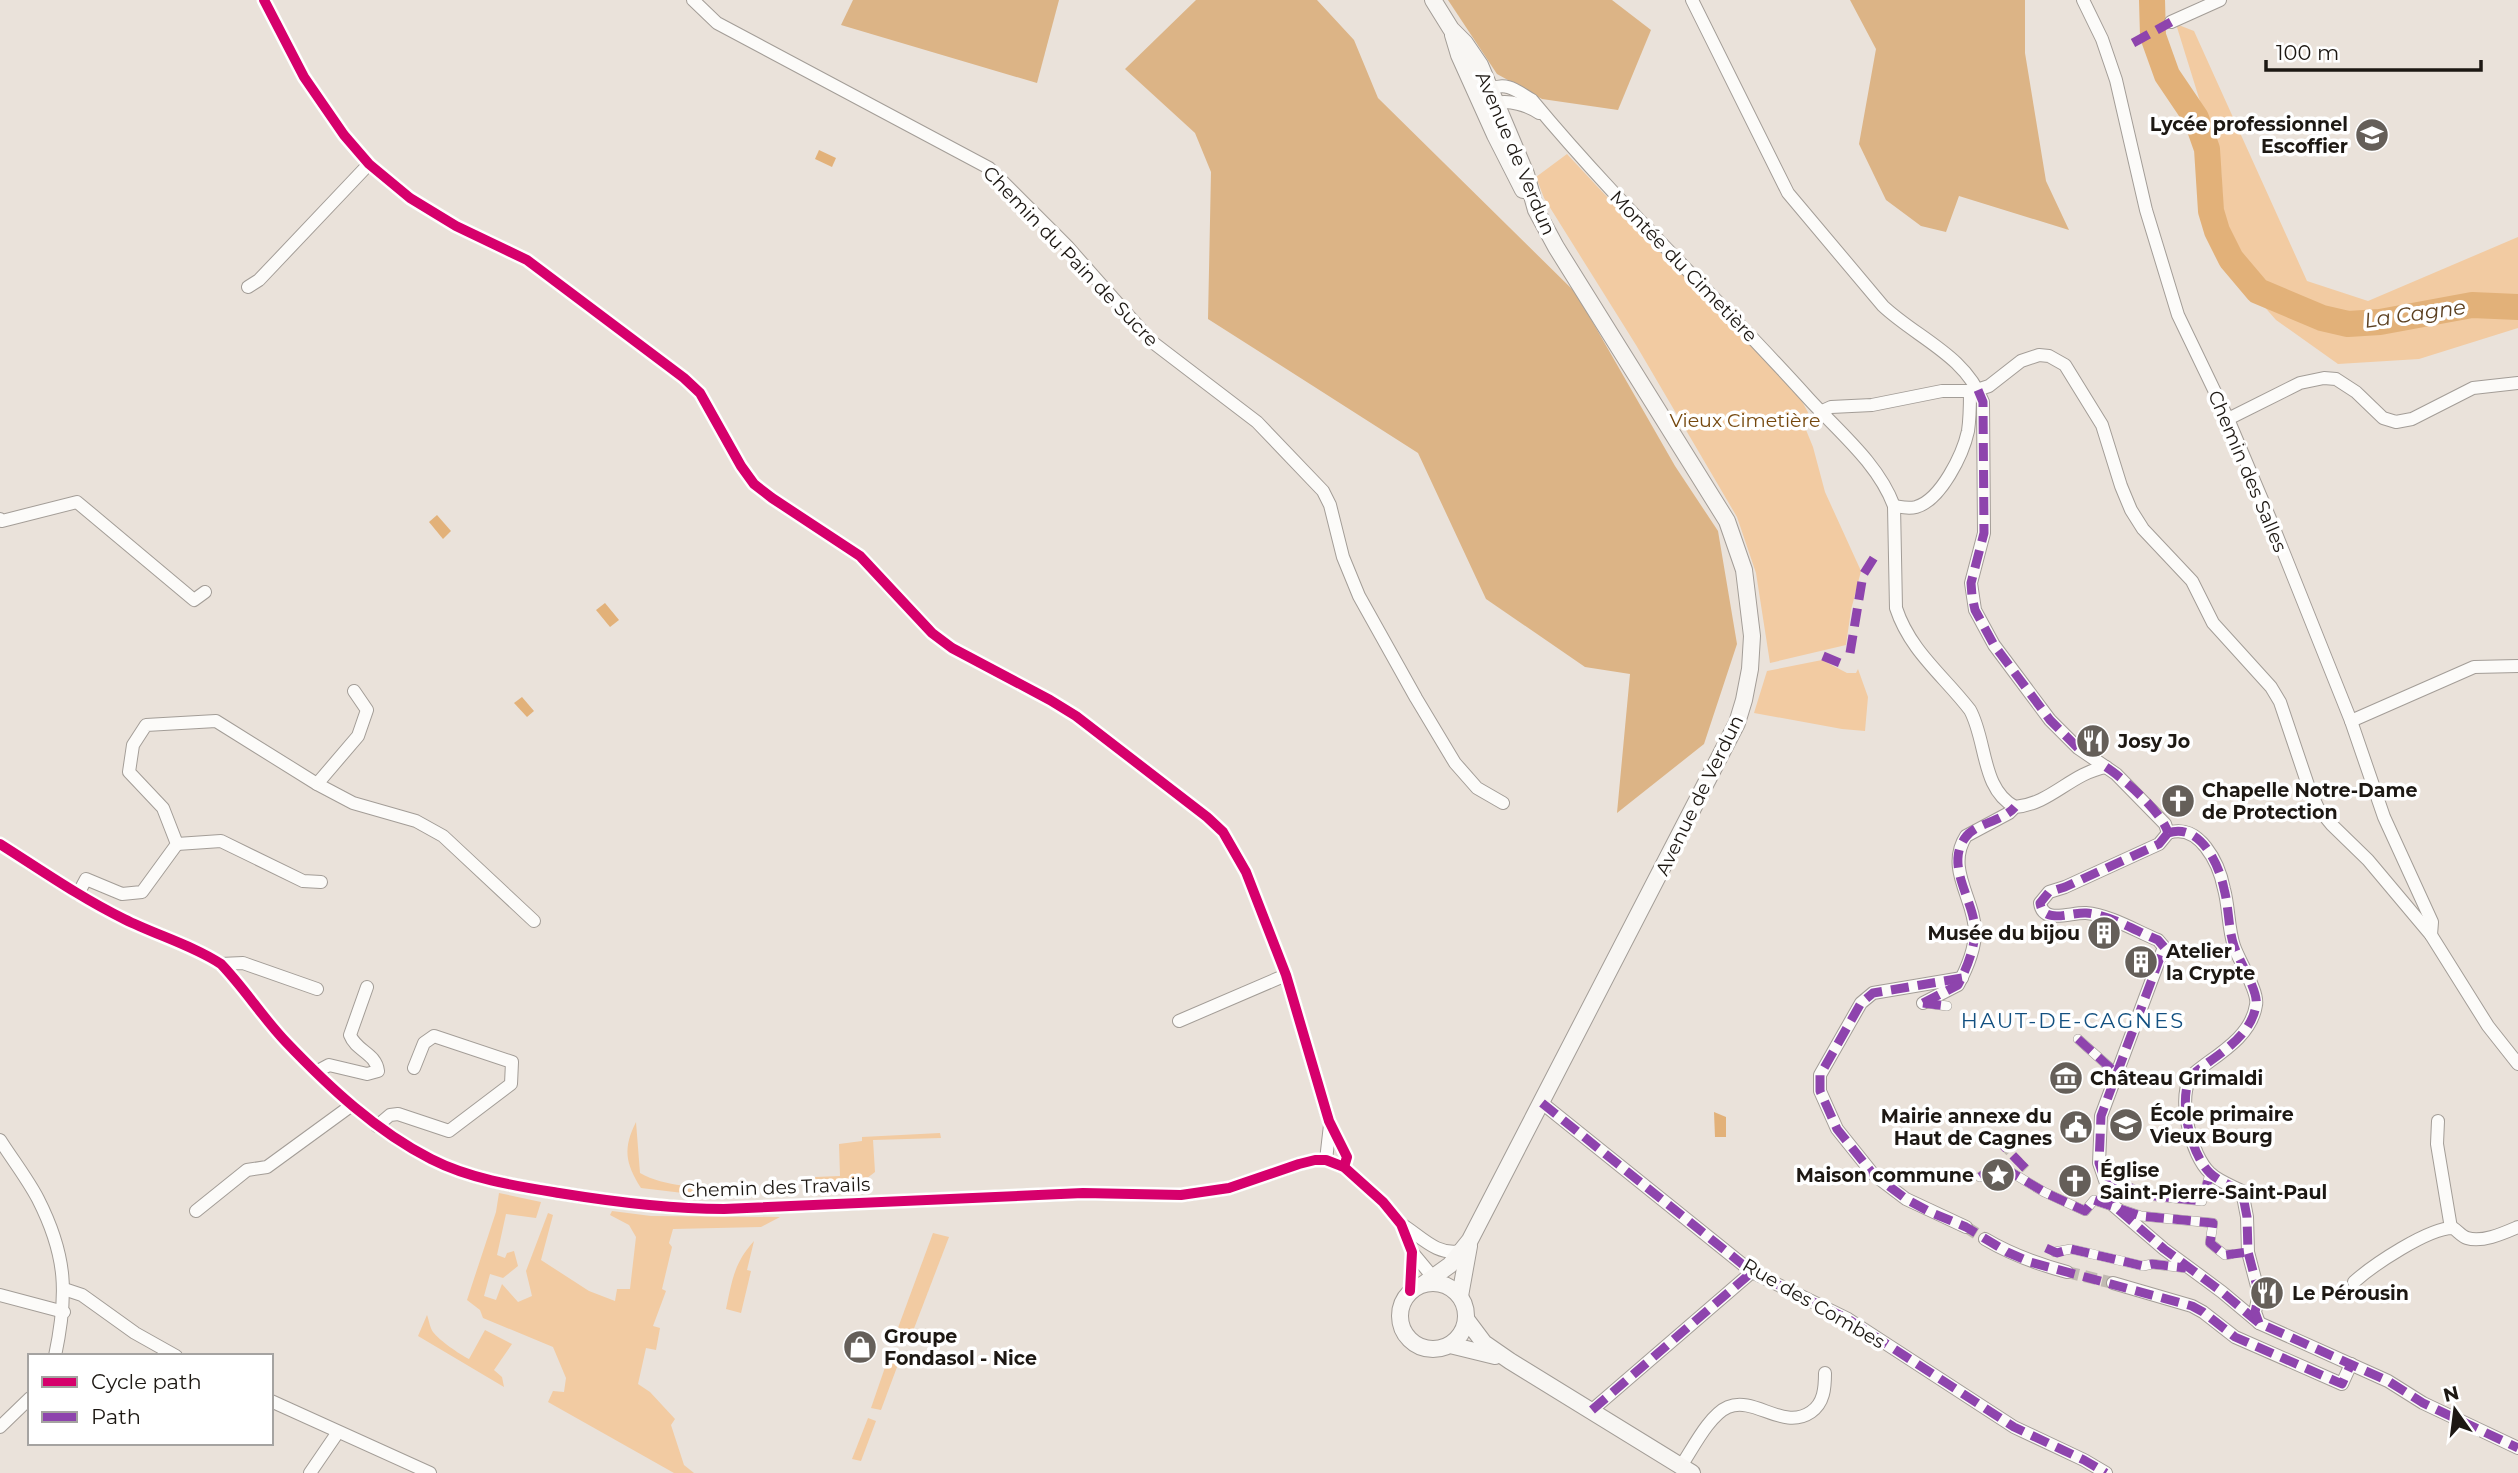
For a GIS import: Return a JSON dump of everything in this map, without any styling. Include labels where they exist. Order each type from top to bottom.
[{"type":"main road","points":[[1433,0],[1462,49],[1495,135],[1517,181],[1536,210]]},
{"type":"main road","name":"Avenue de Verdun","points":[[1427,1284],[1466,1246],[1732,734],[1744,700],[1752,636],[1744,570],[1727,521],[1556,247],[1536,210],[1526,174],[1480,65],[1462,49]]},
{"type":"main road","name":"Avenue de Verdun","points":[[1460,1296],[1466,1246]]},
{"type":"main road","points":[[1450,1345],[1464,1329],[1465,1307],[1460,1296],[1448,1286],[1427,1284],[1404,1298],[1399,1315],[1403,1332],[1408,1339],[1424,1348],[1450,1345],[1474,1349],[1510,1361]]},
{"type":"main road","points":[[1466,1319],[1484,1343],[1510,1361],[1687,1470]]},
{"type":"street","points":[[264,0],[304,77],[344,135],[369,164],[410,198],[456,226],[527,260],[684,378],[700,393],[754,484],[860,555],[932,634],[952,648],[1076,716],[1223,832],[1236,851],[1286,975],[1329,1121],[1347,1157],[1344,1167]]},
{"type":"street","name":"Chemin du Pain de Sucre","points":[[693,0],[717,23],[989,168],[1066,246],[1151,341],[1257,422],[1323,491],[1331,505],[1343,557],[1359,596],[1455,763],[1477,788],[1503,803]]},
{"type":"street","points":[[1692,0],[1788,193],[1883,306],[1947,353],[1983,402],[1984,533],[1970,583],[1975,610],[1994,645],[2050,720],[2078,748],[2106,767],[2137,794],[2165,824],[2168,833]]},
{"type":"street","name":"Chemin des Salles","points":[[2083,0],[2102,39],[2116,80],[2146,210],[2178,315],[2228,419],[2272,522],[2351,721],[2384,817],[2432,922],[2431,935]]},
{"type":"street","points":[[2171,22],[2220,0]]},
{"type":"street","points":[[1493,96],[1495,135]]},
{"type":"street","name":"Montée du Cimetière","points":[[1493,96],[1503,102],[1532,108],[1548,120],[1662,246],[1772,358],[1868,463],[1888,492],[1894,506]]},
{"type":"street","points":[[248,287],[260,280],[369,164]]},
{"type":"street","points":[[1820,412],[1942,391],[1974,391],[1989,386],[2015,364],[2030,357],[2049,356],[2067,367],[2102,425],[2121,486],[2143,529],[2192,581],[2213,623],[2271,687],[2280,702],[2318,808],[2361,852],[2431,935],[2488,1026],[2518,1063]]},
{"type":"street","points":[[2228,419],[2300,383],[2324,378],[2336,379],[2383,418],[2396,422],[2412,419],[2464,391],[2518,383]]},
{"type":"street","points":[[1974,391],[1968,433],[1947,479],[1930,500],[1919,506],[1894,506],[1896,608],[1916,650],[1970,710],[1976,721],[1990,776],[1998,794],[2015,807]]},
{"type":"street","points":[[0,519],[2,521],[77,502],[194,600],[205,592]]},
{"type":"street","points":[[2351,721],[2474,667],[2518,666]]},
{"type":"street","points":[[317,784],[358,736],[367,710],[355,691]]},
{"type":"street","points":[[177,844],[163,808],[130,772],[133,745],[146,725],[216,721],[317,784],[353,803],[416,821],[443,836],[534,921]]},
{"type":"street","points":[[2077,776],[2082,764],[2078,748]]},
{"type":"street","points":[[1923,1003],[1953,989],[1962,978],[1972,949],[1975,929],[1958,865],[1962,842],[1969,832],[2002,818],[2015,807],[2038,803],[2077,776],[2106,767]]},
{"type":"street","points":[[2259,1323],[2255,1312],[2259,1294],[2247,1252],[2247,1217],[2242,1191],[2210,1174],[2198,1157],[2187,1121],[2185,1101],[2191,1077],[2252,1023],[2257,1001],[2233,944],[2219,869],[2202,843],[2190,832],[2176,830],[2168,833],[2164,840],[2152,848],[2049,892],[2041,898],[2040,908],[2049,916],[2078,913],[2099,916],[2158,940],[2164,947],[2101,1116],[2098,1151],[2102,1174],[2114,1206],[2186,1268],[2222,1292],[2259,1323],[2388,1381],[2423,1403],[2518,1448]]},
{"type":"street","points":[[177,844],[221,841],[303,881],[321,882]]},
{"type":"street","name":"Chemin des Travails","points":[[0,844],[78,894],[221,964],[284,1041],[352,1105],[377,1125],[432,1160],[489,1180],[602,1200],[687,1209],[1073,1193],[1181,1195],[1229,1188],[1315,1160],[1326,1160]]},
{"type":"street","points":[[78,894],[86,879],[122,894],[142,892],[177,844]]},
{"type":"street","name":"Chemin des Travails","points":[[221,964],[243,963],[317,989]]},
{"type":"street","points":[[1179,1021],[1286,975]]},
{"type":"street","points":[[1962,978],[1873,993],[1861,1003],[1820,1075],[1819,1082],[1820,1091],[1837,1129],[1873,1174],[1906,1199],[1966,1227]]},
{"type":"street","points":[[316,1072],[329,1065],[367,1074],[378,1071],[373,1058],[353,1043],[350,1035],[366,987]]},
{"type":"street","points":[[1923,1003],[1947,1006]]},
{"type":"street","points":[[377,1125],[390,1115],[398,1114],[449,1131],[511,1084],[512,1062],[434,1036],[424,1043],[414,1068]]},
{"type":"street","points":[[2078,1039],[2117,1069]]},
{"type":"street","name":"Rue des Combes","points":[[1542,1103],[1752,1272],[1848,1319],[2014,1427],[2106,1473]]},
{"type":"street","points":[[197,1211],[247,1170],[267,1167],[352,1105]]},
{"type":"street","points":[[1329,1121],[1326,1160],[1344,1167],[1383,1202],[1401,1224],[1437,1250],[1452,1253],[1466,1246]]},
{"type":"street","points":[[2438,1121],[2437,1143],[2451,1228]]},
{"type":"street","points":[[0,1140],[38,1199],[60,1255],[64,1312],[55,1354]]},
{"type":"street","points":[[1980,1177],[1999,1165],[2044,1192],[2085,1211],[2094,1200],[2141,1216],[2213,1223],[2210,1243],[2225,1255],[2231,1254]]},
{"type":"street","points":[[2102,1174],[2145,1195],[2202,1201],[2210,1174]]},
{"type":"street","points":[[1401,1224],[1427,1284]]},
{"type":"street","points":[[2354,1282],[2408,1245],[2441,1229],[2455,1229],[2464,1238],[2474,1239],[2518,1227]]},
{"type":"street","points":[[1985,1239],[2030,1262],[2067,1272]]},
{"type":"street","points":[[2056,1253],[2071,1249],[2143,1266],[2152,1264],[2186,1268]]},
{"type":"street","points":[[1412,1252],[1427,1284]]},
{"type":"street","points":[[1592,1410],[1752,1272]]},
{"type":"street","points":[[2113,1283],[2192,1306],[2235,1337],[2342,1384],[2351,1364]]},
{"type":"street","points":[[64,1289],[82,1295],[135,1333],[172,1354]]},
{"type":"street","points":[[0,1295],[64,1312]]},
{"type":"street","points":[[1687,1470],[1713,1419],[1728,1407],[1746,1406],[1793,1418],[1812,1411],[1822,1399],[1825,1373]]},
{"type":"street","points":[[0,1427],[28,1400]]},
{"type":"street","points":[[273,1402],[430,1473]]},
{"type":"street","points":[[310,1473],[338,1432]]},
{"type":"green space","points":[[2176,24],[2194,31],[2307,281],[2368,301],[2518,237],[2518,328],[2419,359],[2338,364],[2276,320],[2226,263],[2221,169]]},
{"type":"green space","name":"Vieux Cimetière","points":[[1567,154],[1650,243],[1690,279],[1797,392],[1811,418],[1804,425],[1825,492],[1861,571],[1846,645],[1770,663],[1756,573],[1737,517],[1636,345],[1544,198],[1536,177]]},
{"type":"green space","points":[[1822,660],[1847,673],[1856,673],[1858,669],[1868,697],[1865,731],[1754,713],[1767,671]]},
{"type":"green space","points":[[636,1122],[640,1173],[671,1184],[727,1189],[727,1194],[641,1188],[632,1171],[628,1155],[629,1140]]},
{"type":"green space","points":[[940,1133],[941,1138],[873,1140],[875,1172],[862,1182],[815,1182],[815,1177],[840,1176],[839,1144],[862,1141],[862,1137]]},
{"type":"green space","points":[[499,1193],[541,1202],[536,1218],[506,1214],[497,1255],[505,1258],[507,1253],[514,1251],[518,1266],[503,1278],[490,1274],[484,1296],[496,1300],[502,1284],[518,1302],[532,1296],[526,1271],[548,1213],[553,1215],[541,1260],[589,1291],[615,1301],[617,1289],[630,1289],[636,1237],[629,1225],[610,1215],[612,1211],[651,1216],[780,1217],[761,1227],[673,1229],[669,1243],[672,1247],[662,1289],[666,1291],[653,1326],[660,1328],[656,1350],[646,1348],[638,1384],[650,1392],[675,1419],[671,1425],[684,1465],[694,1473],[674,1473],[548,1402],[553,1391],[564,1392],[566,1378],[553,1347],[483,1318],[480,1310],[467,1300],[496,1212]]},
{"type":"green space","points":[[933,1233],[949,1237],[910,1339],[895,1336]]},
{"type":"green space","points":[[754,1241],[747,1270],[751,1271],[741,1313],[726,1309],[738,1265]]},
{"type":"green space","points":[[427,1315],[436,1335],[469,1359],[485,1330],[512,1344],[494,1370],[502,1377],[504,1387],[418,1336]]},
{"type":"green space","points":[[891,1350],[903,1351],[881,1410],[871,1408]]},
{"type":"green space","points":[[868,1418],[876,1421],[861,1461],[852,1459]]},
{"type":"shaded area","points":[[853,0],[1059,0],[1037,83],[841,25]]},
{"type":"shaded area","points":[[1196,0],[1317,0],[1354,40],[1378,98],[1576,293],[1675,466],[1718,531],[1737,644],[1704,744],[1617,813],[1630,674],[1585,667],[1486,599],[1418,453],[1208,319],[1211,172],[1195,133],[1125,69]]},
{"type":"shaded area","points":[[1448,0],[1612,0],[1651,30],[1618,110],[1542,99],[1497,74]]},
{"type":"shaded area","points":[[1850,0],[2025,0],[2025,53],[2046,181],[2069,230],[1959,196],[1946,232],[1921,226],[1886,200],[1859,144],[1876,49]]},
{"type":"shaded area","points":[[819,150],[836,158],[832,167],[815,159]]},
{"type":"shaded area","points":[[437,515],[451,531],[443,539],[429,522]]},
{"type":"shaded area","points":[[605,603],[619,620],[610,627],[596,610]]},
{"type":"shaded area","points":[[522,697],[534,711],[527,717],[514,703]]},
{"type":"shaded area","points":[[1714,1112],[1726,1117],[1726,1137],[1715,1137]]},
{"type":"waterway","name":"La Cagne","points":[[2152,0],[2153,36],[2167,75],[2196,118],[2207,149],[2211,211],[2217,231],[2231,259],[2258,291],[2322,318],[2348,324],[2380,322],[2472,305],[2518,307]]},
{"type":"tunnel","points":[[1994,1136],[2026,1169]]},
{"type":"tunnel","points":[[1966,1227],[1985,1239]]},
{"type":"tunnel","points":[[2067,1272],[2113,1283]]},
{"type":"marked path","points":[[2133,43],[2171,22]]},
{"type":"marked path","points":[[1978,390],[1983,402],[1984,533],[1971,583],[1975,610],[1994,645],[2050,720],[2078,748]]},
{"type":"marked path","points":[[1850,653],[1863,575],[1875,556]]},
{"type":"marked path","points":[[1823,656],[1845,665]]},
{"type":"marked path","points":[[2106,767],[2151,806],[2168,833]]},
{"type":"marked path","points":[[1923,1003],[1958,985],[1973,946],[1974,921],[1959,873],[1959,849],[1969,833],[2015,807]]},
{"type":"marked path","points":[[2168,833],[2179,831],[2198,839],[2218,868],[2234,946],[2256,999],[2254,1015],[2244,1032],[2190,1078],[2185,1100],[2188,1128],[2203,1165],[2217,1178],[2242,1191],[2247,1217],[2248,1252],[2259,1294],[2255,1312],[2259,1323]]},
{"type":"marked path","points":[[2168,833],[2159,844],[2049,892],[2040,903],[2042,910],[2052,916],[2086,913],[2114,920],[2158,940],[2164,947],[2101,1116],[2099,1163],[2114,1206],[2259,1323],[2388,1381],[2423,1403],[2518,1448]]},
{"type":"marked path","points":[[1962,978],[1873,993],[1861,1003],[1820,1075],[1820,1091],[1837,1129],[1873,1174],[1906,1199],[1966,1227],[2007,1252],[2030,1262],[2192,1306],[2235,1337],[2342,1384],[2351,1364]]},
{"type":"marked path","points":[[1923,1003],[1947,1006]]},
{"type":"marked path","points":[[2078,1039],[2116,1073]]},
{"type":"marked path","points":[[1542,1103],[1752,1272],[1848,1319],[2014,1427],[2106,1473]]},
{"type":"marked path","points":[[1994,1136],[2026,1169]]},
{"type":"marked path","points":[[1980,1177],[1999,1165],[2044,1192],[2085,1211],[2094,1200],[2141,1216],[2213,1223],[2210,1243],[2225,1255],[2248,1252]]},
{"type":"marked path","points":[[2102,1174],[2145,1195],[2202,1201],[2210,1174]]},
{"type":"marked path","points":[[2046,1248],[2057,1253],[2071,1249],[2143,1266],[2152,1264],[2186,1268]]},
{"type":"marked path","points":[[1592,1410],[1752,1272]]},
{"type":"cycle path","points":[[264,0],[304,77],[344,135],[369,164],[410,198],[456,226],[527,260],[684,378],[700,393],[754,484],[860,556],[932,633],[952,648],[1076,716],[1223,832],[1246,872],[1286,975],[1329,1121],[1347,1157],[1344,1167]]},
{"type":"cycle path","points":[[0,844],[108,911],[221,964],[286,1042],[354,1107],[411,1148],[461,1172],[510,1184],[600,1199],[724,1209],[1083,1193],[1181,1195],[1229,1188],[1299,1164],[1326,1160],[1344,1167],[1383,1202],[1401,1224],[1412,1252],[1410,1291]]},
{"type":"place","name":"Lycée professionnel Escoffier","points":[[2372,135]]},
{"type":"place","name":"Josy Jo","points":[[2093,741]]},
{"type":"place","name":"Chapelle Notre-Dame de Protection","points":[[2178,801]]},
{"type":"place","name":"Musée du bijou","points":[[2104,933]]},
{"type":"place","name":"Atelier la Crypte","points":[[2141,962]]},
{"type":"place","name":"Château Grimaldi","points":[[2066,1078]]},
{"type":"place","name":"École primaire Vieux Bourg","points":[[2126,1125]]},
{"type":"place","name":"Mairie annexe du Haut de Cagnes","points":[[2076,1127]]},
{"type":"place","name":"Maison commune","points":[[1998,1175]]},
{"type":"place","name":"Église Saint-Pierre-Saint-Paul","points":[[2075,1181]]},
{"type":"place","name":"Le Pérousin","points":[[2267,1293]]},
{"type":"place","name":"Groupe Fondasol - Nice","points":[[860,1347]]},
{"type":"district","name":"HAUT-DE-CAGNES","points":[[2073,1021]]}]
